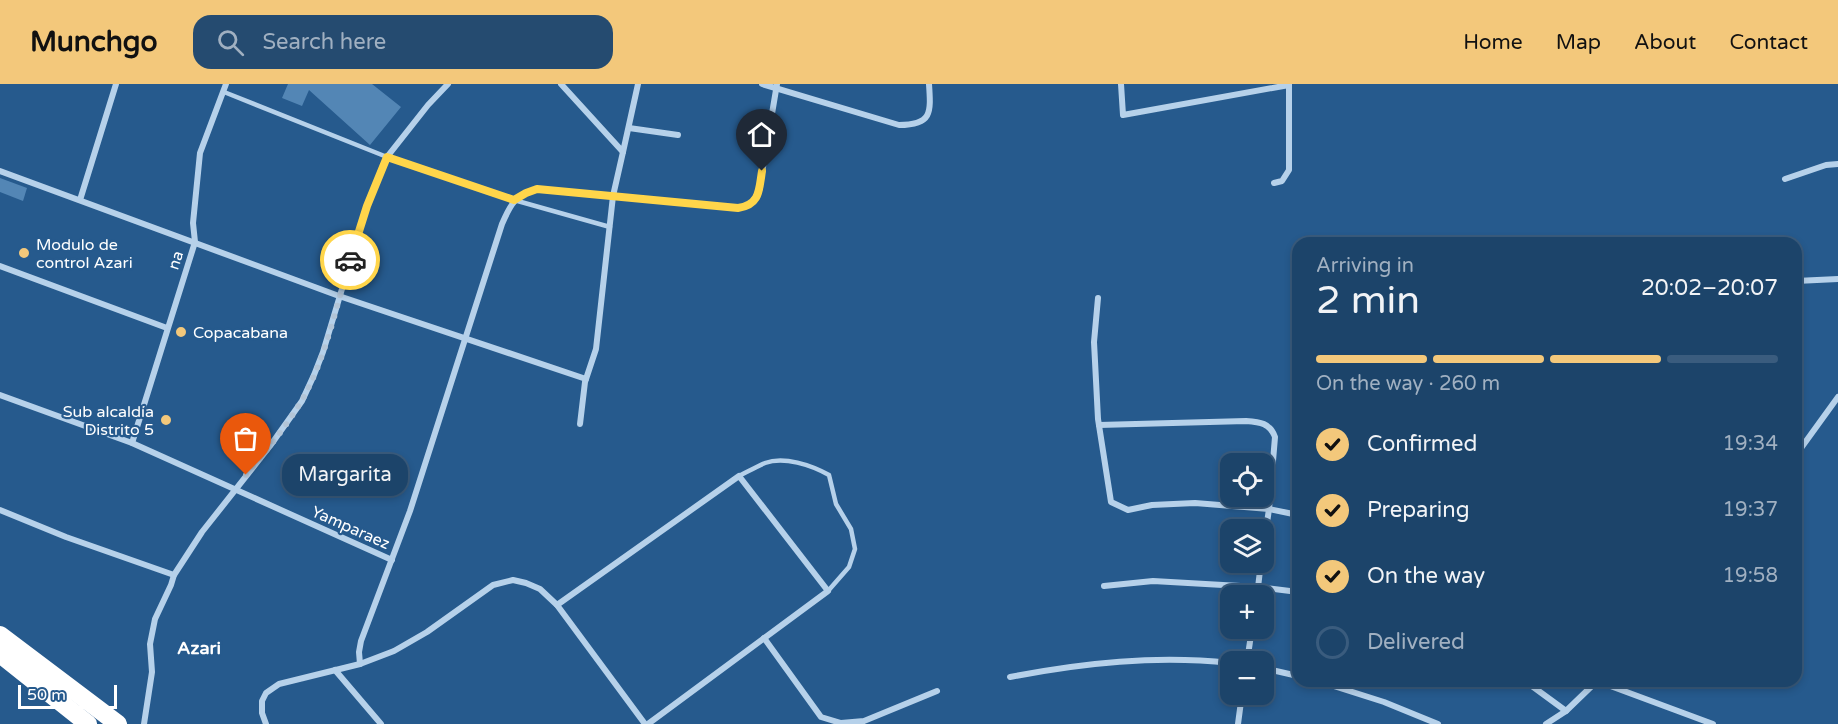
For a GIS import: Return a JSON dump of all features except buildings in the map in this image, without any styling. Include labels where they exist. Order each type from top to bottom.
[{"type":"highway","points":[[2,645],[88,724]]},
{"type":"highway","points":[[2,645],[118,724]]},
{"type":"street","points":[[80,200],[116,84]]},
{"type":"street","name":"na","points":[[132,443],[195,242],[193,223],[200,153],[226,84]]},
{"type":"street","points":[[144,724],[152,672],[150,644],[155,619],[174,575],[202,532],[270,446],[302,401],[314,375],[367,206],[387,157],[428,105],[448,84]]},
{"type":"street","points":[[561,84],[623,152]]},
{"type":"street","points":[[580,424],[586,379],[596,350],[614,196],[638,84]]},
{"type":"street","points":[[762,84],[776,86],[899,125],[914,125],[922,122],[927,116],[931,103],[929,84]]},
{"type":"street","points":[[1121,84],[1123,115],[1289,84],[1289,170],[1282,180],[1274,183]]},
{"type":"street","points":[[360,663],[358,652],[361,641],[392,560],[466,340],[502,224],[514,200],[537,189],[738,208],[748,206],[754,201],[759,191],[776,86]]},
{"type":"street","points":[[629,128],[678,135]]},
{"type":"street","points":[[1785,179],[1826,165],[1838,164]]},
{"type":"street","points":[[0,171],[339,296],[586,379]]},
{"type":"street","points":[[0,266],[167,328]]},
{"type":"street","points":[[1802,281],[1838,279]]},
{"type":"street","points":[[1098,298],[1094,342],[1099,425],[1111,502],[1128,510],[1152,505],[1196,503],[1269,509],[1292,514]]},
{"type":"street","name":"Yamparaez","points":[[0,395],[132,443],[392,560]]},
{"type":"street","points":[[1802,447],[1838,397]]},
{"type":"street","points":[[1099,425],[1262,422],[1272,429],[1275,437],[1268,519]]},
{"type":"street","points":[[266,724],[262,713],[262,701],[266,693],[279,684],[360,663],[402,647],[493,585],[513,580],[540,589],[557,605],[646,724],[828,591],[739,476],[557,605]]},
{"type":"street","points":[[0,510],[66,537],[174,575]]},
{"type":"street","points":[[1104,586],[1153,581],[1223,585]]},
{"type":"street","points":[[1274,589],[1292,591]]},
{"type":"street","points":[[764,638],[820,717],[841,723],[864,721],[938,691]]},
{"type":"street","points":[[1010,677],[1060,667],[1139,659],[1198,659],[1220,662]]},
{"type":"street","points":[[335,670],[381,724]]},
{"type":"street","points":[[1274,671],[1292,675]]},
{"type":"street","points":[[1337,687],[1384,702],[1438,724]]},
{"type":"street","points":[[1534,687],[1566,711]]},
{"type":"street","points":[[1546,724],[1566,711],[1591,687]]},
{"type":"street","points":[[1613,687],[1713,724]]},
{"type":"street","points":[[1238,724],[1241,705]]},
{"type":"lane","points":[[224,92],[387,157],[514,200],[610,227]]},
{"type":"lane","points":[[739,476],[766,462],[786,461],[816,468],[829,475],[836,504],[851,529],[855,549],[849,567],[828,591]]},
{"type":"way so far","points":[[246,475],[302,401],[323,351],[350,260]]},
{"type":"place","name":"Modulo de control Azari","points":[[24,253]]},
{"type":"place","name":"Copacabana","points":[[181,332]]},
{"type":"place","name":"Sub alcaldía Distrito 5","points":[[166,420]]},
{"type":"place","name":"Margarita","points":[[246,475]]},
{"type":"district","name":"Azari","points":[[199,648]]},
{"type":"route","points":[[350,260],[367,206],[387,157],[514,200],[537,189],[738,208],[748,206],[754,201],[759,191],[762,171]]}]
